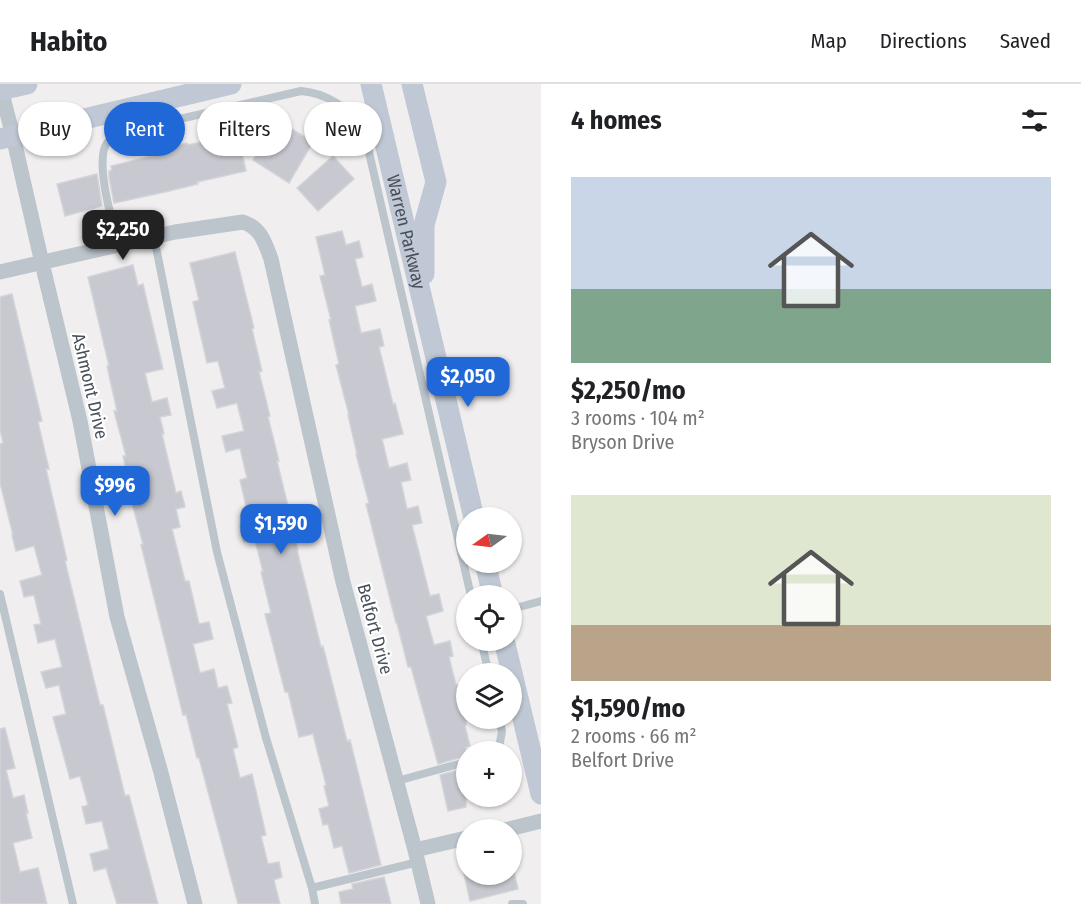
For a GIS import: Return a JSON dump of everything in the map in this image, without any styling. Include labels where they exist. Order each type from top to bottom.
[{"type":"main road","points":[[0,89],[27,84]]},
{"type":"main road","points":[[7,137],[231,84]]},
{"type":"main road","name":"Warren Parkway","points":[[371,84],[471,507]]},
{"type":"main road","name":"Warren Parkway","points":[[412,84],[436,182],[424,225],[423,308]]},
{"type":"main road","points":[[507,651],[541,794]]},
{"type":"street","name":"Ashmont Drive","points":[[0,89],[7,137],[42,263],[80,421],[117,617],[195,904]]},
{"type":"street","name":"Belfort Drive","points":[[154,237],[243,222],[252,226],[264,239],[271,260],[343,582],[428,904]]},
{"type":"street","points":[[0,272],[154,237]]},
{"type":"street","points":[[522,826],[541,821]]},
{"type":"street","points":[[417,856],[456,842]]},
{"type":"lane","points":[[118,245],[102,169],[105,146],[114,136],[300,91],[313,92],[327,97],[353,117],[362,130],[368,148],[468,585]]},
{"type":"lane","points":[[154,237],[217,552],[266,738],[315,904]]},
{"type":"lane","points":[[0,594],[73,904]]},
{"type":"lane","points":[[522,606],[541,601]]},
{"type":"lane","points":[[397,781],[456,765]]},
{"type":"lane","points":[[312,888],[417,856]]},
{"type":"lane","points":[[512,904],[523,904]]},
{"type":"building","points":[[292,129],[304,136],[305,156],[289,183],[253,160],[255,156],[292,156]]},
{"type":"building","points":[[197,143],[197,156],[243,156],[246,171],[114,203],[109,177],[111,166],[152,156],[185,156],[185,144]]},
{"type":"building","points":[[333,156],[354,179],[318,211],[297,188]]},
{"type":"building","points":[[97,174],[102,206],[65,216],[57,184]]},
{"type":"building","points":[[342,231],[346,245],[359,241],[363,257],[355,259],[362,287],[372,284],[376,301],[355,306],[361,333],[380,329],[384,346],[379,347],[403,434],[382,439],[389,468],[407,463],[411,480],[401,482],[407,509],[418,506],[422,523],[412,525],[430,596],[439,594],[443,611],[426,616],[434,645],[450,641],[453,656],[449,657],[456,685],[456,729],[466,729],[469,741],[456,741],[456,759],[438,764],[411,667],[408,667],[366,504],[369,503],[336,365],[339,364],[320,276],[325,275],[316,237]]},
{"type":"building","points":[[235,252],[254,328],[252,329],[262,371],[259,372],[297,550],[347,741],[350,740],[381,865],[349,873],[342,846],[334,848],[328,824],[323,825],[319,809],[329,806],[313,734],[299,737],[288,692],[285,692],[265,614],[271,613],[255,540],[244,542],[240,525],[250,523],[240,480],[247,478],[240,448],[226,452],[222,436],[244,431],[237,403],[217,408],[212,391],[225,388],[218,361],[207,363],[193,302],[199,300],[190,263]]},
{"type":"building","points":[[133,265],[138,286],[143,284],[163,369],[145,373],[152,402],[167,398],[171,415],[160,417],[164,434],[162,434],[176,493],[181,491],[185,507],[176,509],[180,527],[172,529],[185,581],[189,581],[199,624],[209,622],[213,639],[193,644],[200,673],[214,669],[218,688],[227,686],[232,703],[227,704],[238,747],[233,749],[240,778],[252,774],[266,835],[261,836],[268,864],[279,862],[282,877],[274,880],[280,904],[238,904],[199,758],[197,758],[186,714],[183,715],[141,545],[143,544],[123,456],[126,456],[114,411],[117,411],[107,366],[109,366],[88,277]]},
{"type":"building","points":[[12,294],[42,421],[38,422],[49,469],[46,469],[67,560],[65,561],[100,705],[103,705],[125,796],[129,795],[158,904],[117,904],[106,868],[94,871],[90,854],[109,849],[102,821],[86,824],[82,807],[88,805],[80,776],[70,779],[53,717],[66,714],[59,685],[46,688],[41,672],[62,667],[55,639],[38,643],[34,625],[41,624],[34,595],[24,597],[20,581],[42,575],[34,546],[16,551],[0,483],[0,444],[3,443],[0,429],[0,297]]},
{"type":"building","points":[[5,728],[15,768],[6,770],[13,798],[24,795],[32,838],[13,843],[20,872],[38,868],[47,904],[0,904],[0,729]]},
{"type":"building","points":[[456,771],[456,807],[466,807],[448,811],[440,775]]},
{"type":"building","points":[[384,877],[391,904],[341,904],[339,892],[353,889],[352,884]]},
{"type":"building","points":[[466,885],[517,885],[518,889],[470,901]]}]
